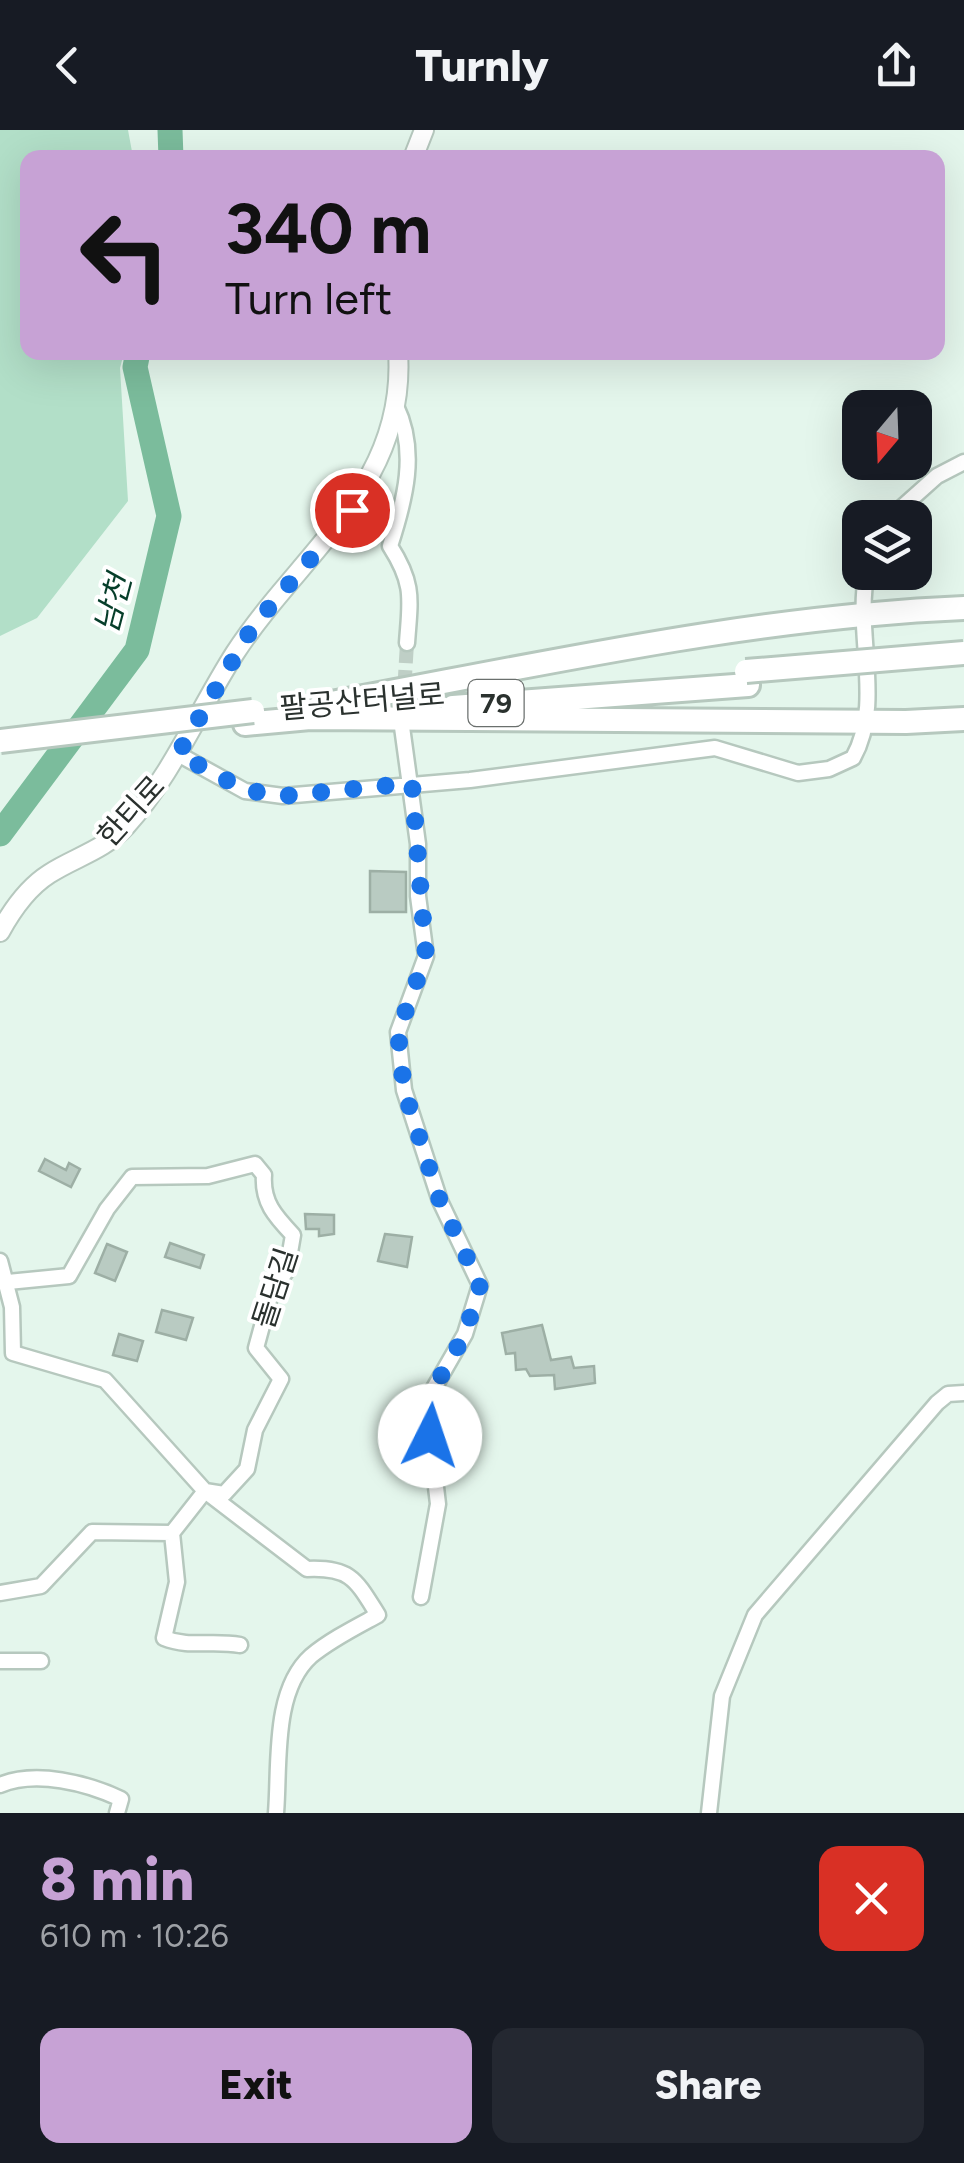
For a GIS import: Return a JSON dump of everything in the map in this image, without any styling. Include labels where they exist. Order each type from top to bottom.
[{"type":"highway","points":[[315,712],[728,631],[863,612],[964,608]]},
{"type":"highway","name":"팔공산터널로","points":[[747,678],[964,652]]},
{"type":"highway","name":"팔공산터널로","points":[[0,740],[747,678],[964,667]]},
{"type":"highway","points":[[315,712],[866,722],[964,719]]},
{"type":"highway","name":"팔공산터널로","points":[[0,754],[249,717]]},
{"type":"street","name":"한티로","points":[[0,932],[32,888],[116,836],[146,804],[252,628],[363,492],[396,406],[398,360]]},
{"type":"street","points":[[396,406],[408,430],[409,458],[390,546],[406,572],[412,598],[406,643]]},
{"type":"street","points":[[910,500],[937,476],[964,462]]},
{"type":"street","points":[[178,754],[245,790],[283,796],[715,748],[785,770],[814,773],[853,758],[866,722],[865,590]]},
{"type":"street","points":[[402,726],[412,783],[426,956],[398,1032],[404,1090],[440,1201],[480,1285],[465,1334],[426,1402],[438,1504],[421,1597]]},
{"type":"street","name":"돌담길","points":[[8,1282],[69,1276],[107,1209],[132,1177],[208,1176],[255,1164],[264,1174],[263,1193],[273,1214],[293,1235],[288,1270],[272,1293],[256,1348],[281,1379],[256,1430],[247,1469],[224,1494],[205,1491],[172,1534]]},
{"type":"street","points":[[0,1261],[8,1282],[13,1353],[106,1380],[205,1491],[307,1570],[336,1568],[349,1575],[378,1615],[310,1657],[292,1682],[285,1706],[276,1813]]},
{"type":"street","points":[[709,1813],[722,1696],[754,1615],[937,1403],[948,1394],[964,1393]]},
{"type":"street","points":[[0,1593],[41,1586],[92,1532],[172,1534],[177,1582],[164,1638],[184,1646],[210,1639],[240,1645]]},
{"type":"street","points":[[0,1661],[41,1661]]},
{"type":"street","points":[[0,1786],[33,1778],[98,1789],[121,1799],[118,1813]]},
{"type":"green space","points":[[0,130],[128,130],[132,150],[20,150],[20,360],[122,360],[128,501],[37,618],[0,636]]},
{"type":"building","points":[[370,871],[406,872],[406,912],[370,912]]},
{"type":"building","points":[[45,1159],[66,1170],[69,1163],[80,1169],[71,1187],[39,1171]]},
{"type":"building","points":[[305,1214],[334,1215],[334,1234],[319,1236],[319,1229],[306,1229]]},
{"type":"building","points":[[385,1234],[412,1237],[407,1267],[378,1261]]},
{"type":"building","points":[[170,1243],[204,1255],[200,1268],[165,1257]]},
{"type":"building","points":[[107,1244],[127,1252],[115,1281],[95,1273]]},
{"type":"building","points":[[162,1310],[193,1318],[186,1340],[156,1332]]},
{"type":"building","points":[[542,1325],[551,1360],[571,1357],[574,1368],[594,1366],[595,1383],[555,1389],[554,1375],[530,1376],[526,1369],[516,1370],[515,1353],[506,1354],[502,1333]]},
{"type":"building","points":[[119,1334],[143,1341],[137,1361],[113,1355]]},
{"type":"waterway","name":"남천","points":[[170,130],[171,150]]},
{"type":"waterway","name":"남천","points":[[0,834],[137,650],[169,516],[136,360]]},
{"type":"tunnel","points":[[402,726],[407,643]]},
{"type":"route","points":[[352,510],[252,628],[212,690],[178,754],[245,790],[283,796],[412,783],[418,896],[426,956],[398,1032],[404,1090],[440,1201],[480,1285],[465,1334],[426,1402],[430,1436]]}]
